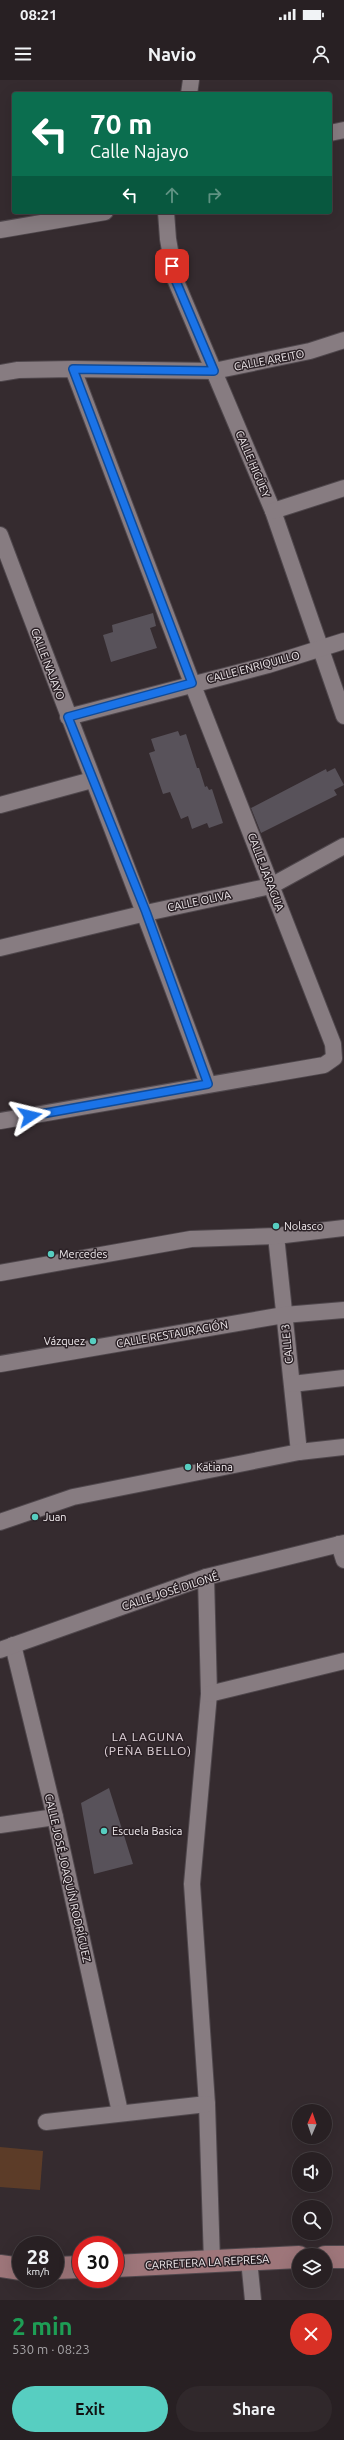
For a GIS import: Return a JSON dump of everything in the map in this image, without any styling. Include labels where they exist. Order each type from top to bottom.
[{"type":"street","points":[[189,92],[191,80]]},
{"type":"street","points":[[332,133],[344,130]]},
{"type":"street","points":[[0,230],[93,214]]},
{"type":"street","name":"CALLE HIGÜEY","points":[[166,214],[168,240],[175,279],[273,511],[344,716]]},
{"type":"street","name":"CALLE AREITO","points":[[0,373],[73,369],[214,371],[310,352],[344,340]]},
{"type":"street","name":"CALLE JARAGUA","points":[[0,1121],[324,1065],[334,1058],[333,1044],[192,683],[73,369]]},
{"type":"street","points":[[273,511],[344,488]]},
{"type":"street","name":"CALLE NAJAYO","points":[[0,536],[92,780],[146,912],[208,1084]]},
{"type":"street","name":"CALLE ENRIQUILLO","points":[[68,717],[322,649],[344,641]]},
{"type":"street","points":[[0,805],[92,780]]},
{"type":"street","name":"CALLE OLIVA","points":[[0,948],[146,912],[271,886],[344,846]]},
{"type":"street","points":[[0,1273],[191,1239],[276,1236],[344,1228]]},
{"type":"street","name":"CALLE 3","points":[[276,1236],[299,1452]]},
{"type":"street","name":"CALLE RESTAURACIÓN","points":[[0,1364],[284,1315],[344,1310]]},
{"type":"street","points":[[292,1384],[344,1378]]},
{"type":"street","points":[[0,1522],[73,1497],[299,1452],[344,1447]]},
{"type":"street","points":[[342,1544],[344,1560]]},
{"type":"street","name":"CALLE JOSÉ DILONÉ","points":[[6,1647],[206,1578],[342,1544]]},
{"type":"street","points":[[206,1578],[209,1694],[192,1884],[207,2104],[212,2262]]},
{"type":"street","name":"CALLE JOSÉ JOAQUÍN RODRÍGUEZ","points":[[6,1647],[54,1817],[120,2112]]},
{"type":"street","points":[[209,1694],[344,1661]]},
{"type":"street","points":[[0,1825],[54,1817]]},
{"type":"street","points":[[46,2122],[120,2112],[207,2104]]},
{"type":"street","name":"CARRETERA LA REPRESA","points":[[124,2266],[292,2257]]},
{"type":"street","points":[[332,2257],[344,2257]]},
{"type":"street","points":[[249,2260],[253,2300]]},
{"type":"street","points":[[0,2266],[12,2268]]},
{"type":"shaded area","points":[[0,2147],[43,2151],[40,2190],[0,2187]]},
{"type":"building","points":[[153,613],[156,626],[150,628],[157,648],[111,662],[103,635],[113,632],[112,625]]},
{"type":"building","points":[[178,731],[180,736],[186,734],[205,787],[207,786],[209,790],[212,789],[223,823],[209,828],[207,823],[192,829],[188,816],[181,819],[170,792],[163,794],[149,753],[155,751],[151,739]]},
{"type":"building","points":[[335,768],[344,785],[334,790],[337,795],[261,833],[251,808],[326,769],[327,772]]},
{"type":"building","points":[[109,1788],[133,1864],[94,1874],[81,1803]]},
{"type":"place","name":"Nolasco","points":[[276,1226]]},
{"type":"place","name":"Mercedes","points":[[51,1254]]},
{"type":"place","name":"Vázquez","points":[[93,1341]]},
{"type":"place","name":"Katiana","points":[[188,1467]]},
{"type":"place","name":"Juan","points":[[35,1517]]},
{"type":"place","name":"Escuela Basica","points":[[104,1831]]},
{"type":"district","name":"LA LAGUNA (PEÑA BELLO)","points":[[148,1744]]},
{"type":"route","points":[[30,1116],[208,1084],[146,912],[68,717],[192,683],[73,369],[214,371],[175,279],[172,266]]}]
